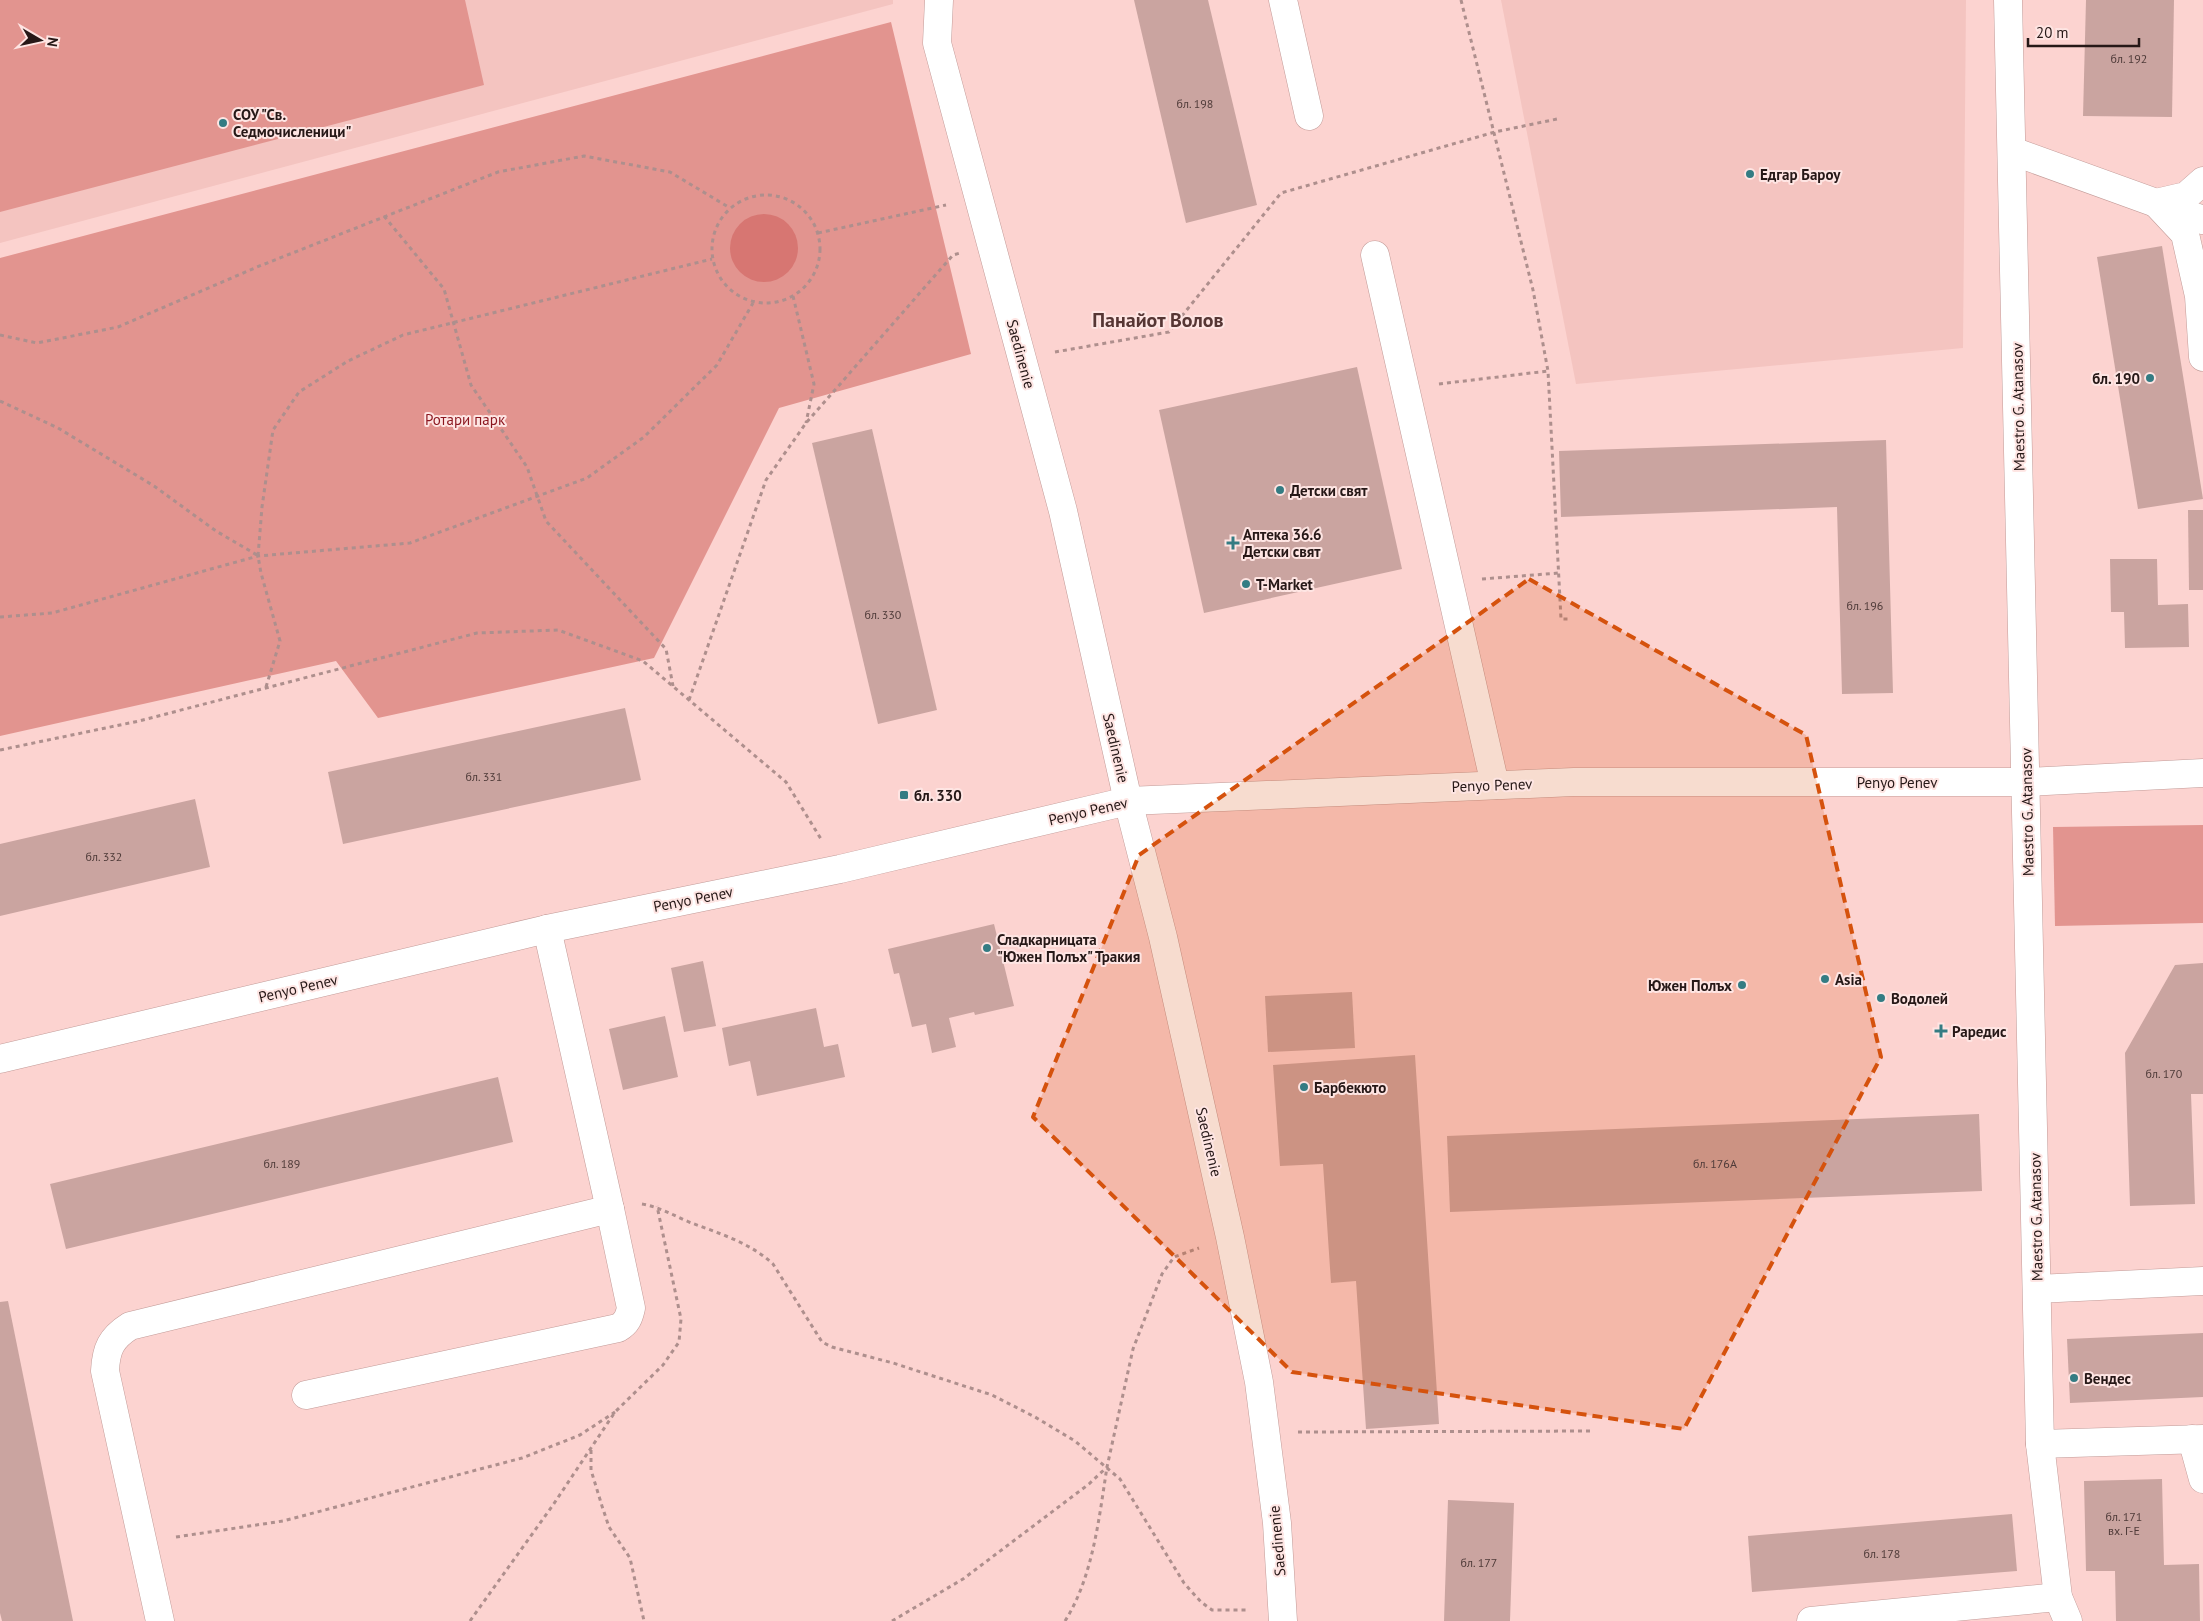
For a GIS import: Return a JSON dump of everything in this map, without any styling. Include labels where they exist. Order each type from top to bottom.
[{"type":"street","name":"Saedinenie","points":[[939,0],[937,43],[1063,511],[1128,801],[1163,937],[1230,1237],[1259,1382],[1277,1522],[1283,1615]]},
{"type":"street","points":[[1283,0],[1309,116]]},
{"type":"street","name":"Maestro G. Atanasov","points":[[2008,0],[2027,782],[2040,1444],[2063,1609]]},
{"type":"street","points":[[2012,151],[2203,220]]},
{"type":"street","points":[[2156,203],[2186,196],[2203,181]]},
{"type":"street","points":[[2156,203],[2185,234],[2199,296],[2203,357]]},
{"type":"street","points":[[1375,254],[1495,785]]},
{"type":"street","name":"Penyo Penev","points":[[0,1059],[547,929],[840,869],[1128,801],[1574,782],[2027,782],[2203,774]]},
{"type":"street","points":[[306,1395],[618,1328],[628,1321],[631,1308],[547,929]]},
{"type":"street","points":[[160,1621],[105,1371],[110,1343],[118,1334],[130,1326],[610,1209]]},
{"type":"street","points":[[2038,1289],[2203,1281]]},
{"type":"street","points":[[2040,1444],[2198,1439],[2203,1479]]},
{"type":"street","points":[[1810,1621],[2063,1609]]},
{"type":"path","points":[[1460,0],[1495,132],[1533,290],[1548,371],[1561,619],[1571,619]]},
{"type":"path","points":[[1022,358],[1169,332],[1281,193],[1495,132],[1557,119]]},
{"type":"path","points":[[0,335],[37,342],[118,327],[257,267],[498,172],[584,156],[670,172],[730,208]]},
{"type":"path","points":[[763,194],[781,196],[797,204],[810,217],[818,233],[820,251],[817,269],[807,285],[793,296],[781,302],[753,303],[739,297],[726,287],[717,274],[712,259],[712,241],[718,222],[730,208],[746,198],[763,194]]},
{"type":"path","points":[[818,233],[942,206],[978,196]]},
{"type":"path","points":[[384,216],[444,289],[471,385],[527,466],[546,521],[666,649],[673,687]]},
{"type":"path","points":[[689,700],[766,480],[806,423],[953,255],[991,241]]},
{"type":"path","points":[[266,688],[280,641],[258,556],[273,430],[300,392],[348,362],[403,335],[712,259]]},
{"type":"path","points":[[793,296],[814,384],[806,423]]},
{"type":"path","points":[[0,617],[52,613],[258,556],[410,543],[538,498],[587,478],[644,437],[717,365],[753,303]]},
{"type":"path","points":[[1406,388],[1548,371]]},
{"type":"path","points":[[0,401],[58,428],[154,486],[216,531],[258,556]]},
{"type":"path","points":[[1449,582],[1559,573]]},
{"type":"path","points":[[0,750],[139,721],[477,633],[558,630],[643,661],[786,782],[840,869]]},
{"type":"path","points":[[610,1209],[635,1203],[657,1206],[742,1243],[765,1256],[773,1264],[822,1342],[832,1348],[893,1363],[992,1395],[1035,1417],[1075,1441],[1120,1479],[1184,1583],[1201,1602],[1212,1610],[1283,1615]]},
{"type":"path","points":[[143,1542],[283,1521],[522,1458],[580,1435],[615,1412],[663,1365],[679,1342],[681,1319],[657,1206]]},
{"type":"path","points":[[1066,1621],[1082,1589],[1097,1526],[1107,1467],[1133,1349],[1162,1274],[1174,1257],[1230,1237]]},
{"type":"path","points":[[470,1621],[497,1586],[615,1412]]},
{"type":"path","points":[[1265,1432],[1594,1431]]},
{"type":"path","points":[[591,1450],[591,1470],[602,1506],[609,1527],[630,1558],[644,1621]]},
{"type":"path","points":[[892,1621],[963,1579],[1089,1484],[1107,1467]]},
{"type":"highlighted area","points":[[1529,579],[1806,735],[1881,1057],[1684,1429],[1292,1372],[1033,1117],[1139,855]]},
{"type":"shaded area","name":"СОУ \"Св. Седмочисленици\"","points":[[0,0],[893,0],[893,4],[0,243]]},
{"type":"shaded area","name":"Едгар Бароу","points":[[1501,0],[1966,0],[1963,348],[1576,384]]},
{"type":"shaded area","points":[[764,214],[777,217],[788,224],[795,235],[798,248],[795,261],[788,272],[777,279],[764,282],[751,279],[740,272],[733,261],[730,248],[733,235],[740,224],[751,217]]},
{"type":"green space","name":"СОУ \"Св. Седмочисленици\"","points":[[0,0],[465,0],[484,85],[0,212]]},
{"type":"green space","name":"Ротари парк","points":[[891,22],[971,354],[779,408],[654,658],[378,718],[336,661],[0,736],[0,258]]},
{"type":"green space","points":[[2203,825],[2203,923],[2055,926],[2053,827]]},
{"type":"building","points":[[1134,0],[1208,0],[1257,205],[1186,223]]},
{"type":"building","points":[[2086,0],[2174,0],[2172,117],[2083,116]]},
{"type":"building","name":"бл. 190","points":[[2162,246],[2203,499],[2138,509],[2097,257]]},
{"type":"building","points":[[1357,367],[1402,569],[1204,613],[1159,410]]},
{"type":"building","points":[[872,429],[937,710],[878,724],[812,443]]},
{"type":"building","points":[[1886,440],[1893,693],[1842,694],[1837,507],[1561,517],[1559,451]]},
{"type":"building","points":[[2188,510],[2203,510],[2203,590],[2189,590]]},
{"type":"building","points":[[2110,559],[2157,559],[2158,605],[2188,604],[2189,647],[2125,648],[2124,612],[2111,612]]},
{"type":"building","points":[[625,708],[641,780],[343,844],[328,772]]},
{"type":"building","points":[[195,799],[210,867],[0,916],[0,844]]},
{"type":"building","points":[[994,924],[1014,1006],[975,1015],[974,1012],[949,1018],[956,1047],[932,1053],[926,1024],[912,1027],[899,973],[894,974],[888,949]]},
{"type":"building","points":[[703,961],[716,1026],[684,1032],[671,968]]},
{"type":"building","points":[[2203,963],[2203,1094],[2191,1094],[2195,1204],[2130,1206],[2125,1053],[2175,965]]},
{"type":"building","points":[[1352,992],[1355,1048],[1268,1052],[1265,996]]},
{"type":"building","points":[[816,1008],[824,1047],[838,1044],[845,1077],[757,1096],[750,1061],[729,1066],[722,1028]]},
{"type":"building","points":[[665,1016],[678,1077],[623,1090],[609,1029]]},
{"type":"building","points":[[1415,1055],[1439,1424],[1366,1429],[1356,1281],[1331,1283],[1323,1164],[1280,1166],[1273,1065]]},
{"type":"building","points":[[498,1077],[513,1142],[66,1249],[50,1184]]},
{"type":"building","points":[[1979,1114],[1982,1191],[1450,1212],[1447,1136]]},
{"type":"building","points":[[8,1301],[73,1621],[2,1621],[0,1613],[0,1302]]},
{"type":"building","points":[[2203,1333],[2203,1397],[2070,1403],[2067,1339]]},
{"type":"building","points":[[2162,1479],[2164,1565],[2199,1564],[2200,1621],[2116,1621],[2115,1571],[2086,1571],[2084,1481]]},
{"type":"building","points":[[1448,1500],[1514,1503],[1510,1621],[1444,1621]]},
{"type":"building","points":[[2012,1514],[2017,1571],[1752,1592],[1748,1536]]},
{"type":"place","name":"СОУ \"Св. Седмочисленици\"","points":[[223,123]]},
{"type":"place","name":"Едгар Бароу","points":[[1750,174]]},
{"type":"place","name":"бл. 190","points":[[2150,378]]},
{"type":"place","name":"Детски свят","points":[[1280,490]]},
{"type":"place","name":"Аптека 36.6 Детски свят","points":[[1233,543]]},
{"type":"place","name":"T-Market","points":[[1246,584]]},
{"type":"place","name":"бл. 330","points":[[904,795]]},
{"type":"place","name":"Сладкарницата \"Южен Полъх\" Тракия","points":[[987,948]]},
{"type":"place","name":"Asia","points":[[1825,979]]},
{"type":"place","name":"Южен Полъх","points":[[1742,985]]},
{"type":"place","name":"Водолей","points":[[1881,998]]},
{"type":"place","name":"Раредис","points":[[1941,1031]]},
{"type":"place","name":"Барбекюто","points":[[1304,1087]]},
{"type":"place","name":"Вендес","points":[[2074,1378]]},
{"type":"district","name":"Панайот Волов","points":[[1158,320]]}]
